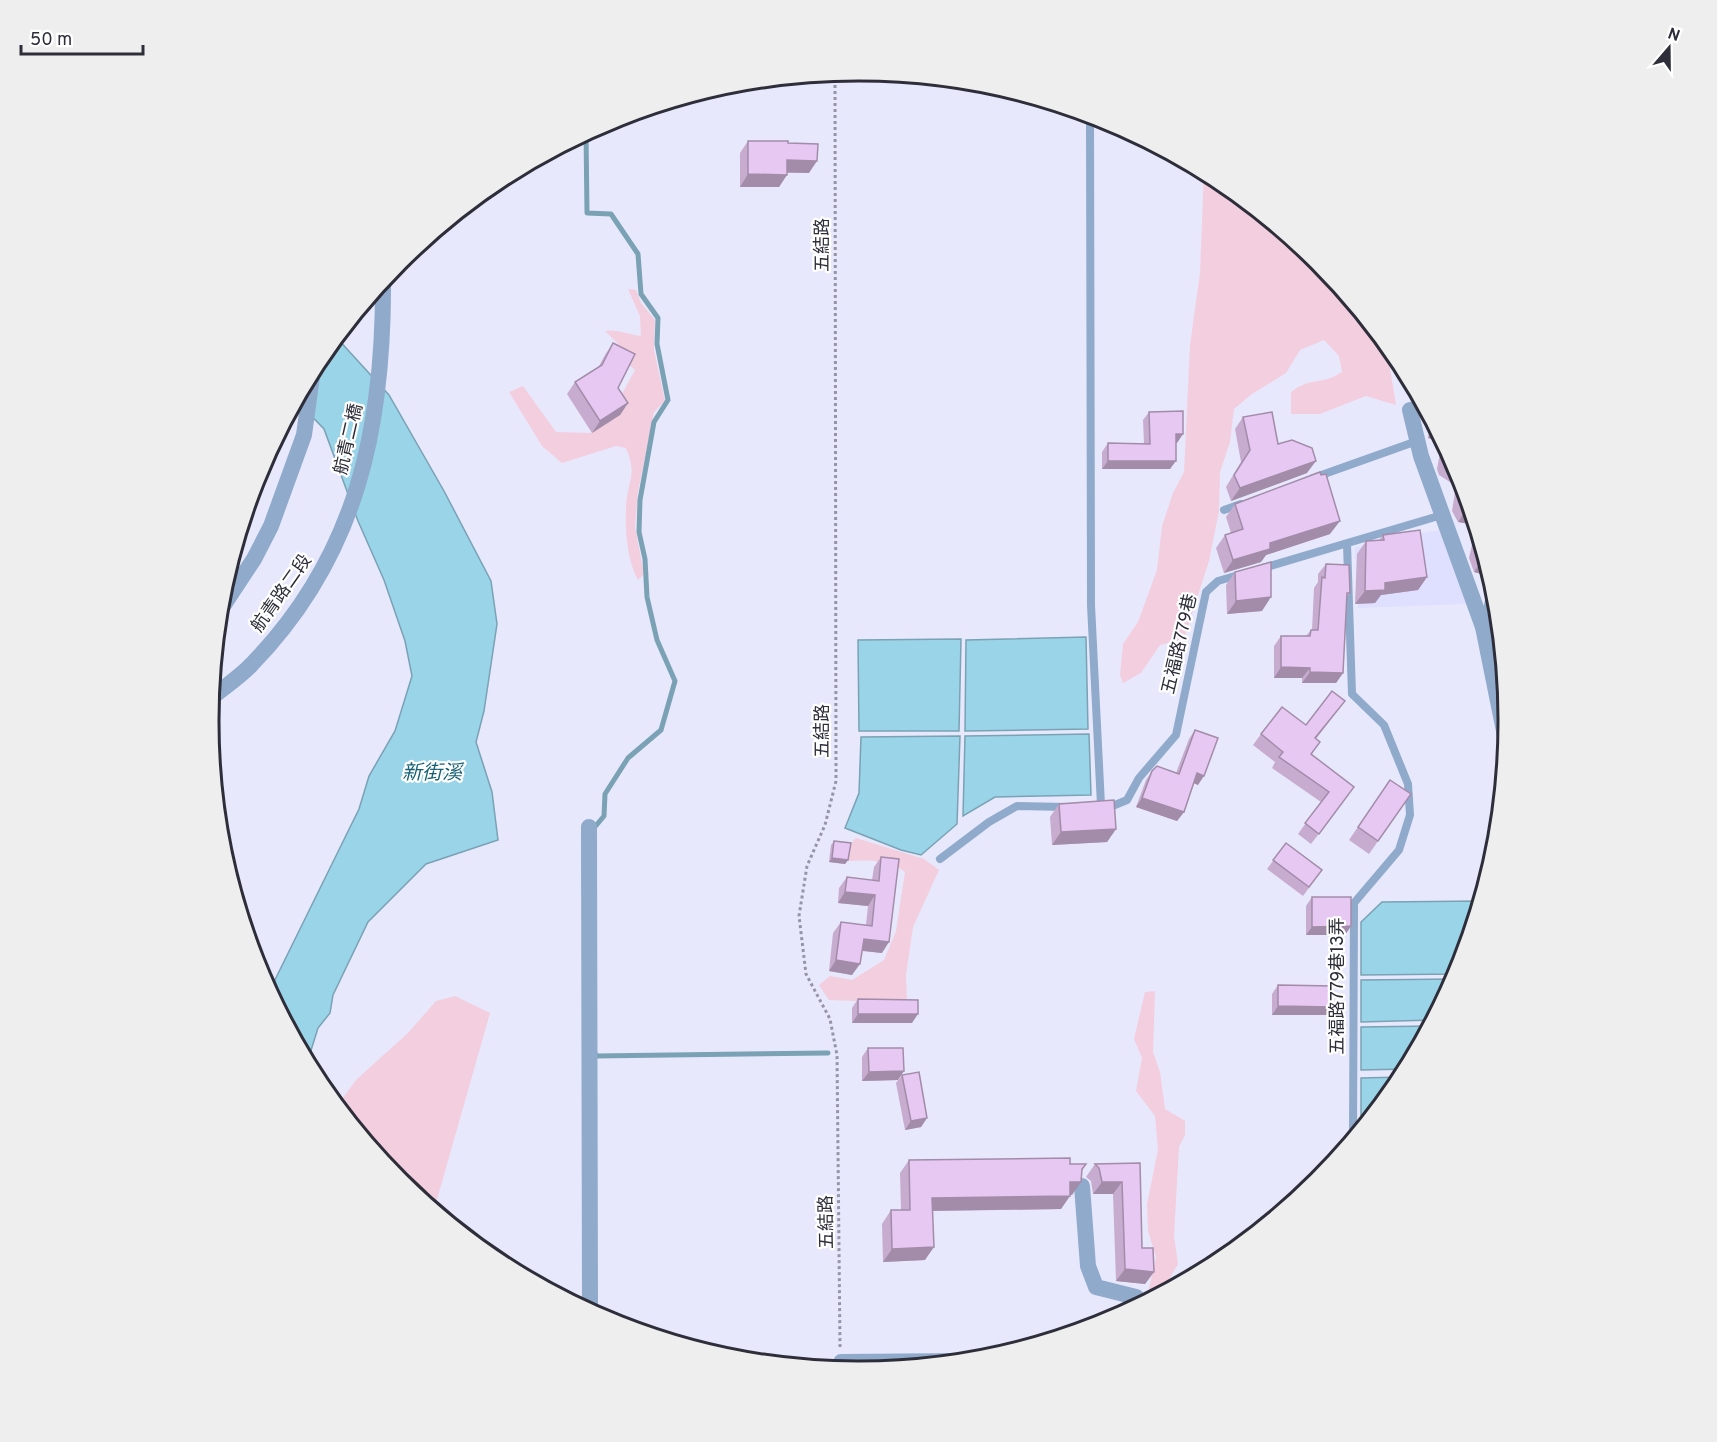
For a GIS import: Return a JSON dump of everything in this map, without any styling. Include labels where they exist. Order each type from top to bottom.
[{"type":"street","name":"航青二橋","points":[[330,557],[355,495],[374,424],[382,368],[383,293]]},
{"type":"street","points":[[232,593],[267,534],[304,435],[310,391]]},
{"type":"street","points":[[1416,407],[1417,441],[1483,627],[1498,703]]},
{"type":"street","name":"航青路二段","points":[[219,691],[259,656],[293,613],[330,557]]},
{"type":"street","points":[[1483,627],[1489,615]]},
{"type":"street","points":[[589,827],[590,1302]]},
{"type":"street","points":[[1082,1186],[1088,1266],[1096,1287],[1136,1298]]},
{"type":"lane","name":"五福路779巷","points":[[1090,125],[1091,605],[1097,806],[1115,805],[1127,800],[1139,778],[1176,735],[1206,592],[1218,581],[1442,515]]},
{"type":"lane","points":[[1299,483],[1417,441]]},
{"type":"lane","points":[[1224,510],[1246,502]]},
{"type":"lane","name":"五福路779巷13弄","points":[[1347,544],[1352,693],[1384,725],[1408,784],[1410,815],[1400,850],[1354,903],[1353,1127]]},
{"type":"lane","points":[[940,859],[989,822],[1017,806],[1072,807]]},
{"type":"path","name":"五結路","points":[[835,82],[836,781],[825,825],[807,866],[800,916],[806,974],[830,1019],[837,1055],[841,1361]]},
{"type":"shaded area","points":[[1204,182],[1248,213],[1280,240],[1340,299],[1389,362],[1396,405],[1366,396],[1320,414],[1291,414],[1291,392],[1305,384],[1328,379],[1342,372],[1339,356],[1324,340],[1300,350],[1286,373],[1252,394],[1234,409],[1230,442],[1220,472],[1219,511],[1209,561],[1184,639],[1160,645],[1141,673],[1123,683],[1120,675],[1123,644],[1138,622],[1157,570],[1162,526],[1173,493],[1184,472],[1190,345],[1200,273]]},
{"type":"shaded area","points":[[628,289],[636,290],[641,303],[655,320],[654,350],[665,401],[654,412],[638,492],[635,527],[644,574],[638,580],[631,564],[626,535],[626,507],[632,472],[626,448],[616,446],[562,463],[542,446],[509,392],[523,386],[556,432],[592,433],[618,401],[635,370],[619,356],[621,347],[605,331],[641,336],[640,316]]},
{"type":"shaded area","points":[[1442,530],[1466,604],[1358,608],[1355,548],[1399,536]]},
{"type":"shaded area","points":[[856,838],[924,859],[939,870],[913,927],[906,975],[907,1003],[829,1000],[819,985],[830,976],[852,980],[884,960],[896,931],[905,872],[885,863],[846,861],[848,847]]},
{"type":"shaded area","points":[[1155,991],[1153,1052],[1160,1072],[1165,1109],[1185,1121],[1185,1135],[1179,1147],[1174,1236],[1178,1264],[1168,1280],[1148,1291],[1156,1257],[1148,1231],[1147,1204],[1158,1150],[1155,1116],[1136,1091],[1142,1058],[1134,1039],[1145,992]]},
{"type":"shaded area","points":[[455,996],[490,1013],[436,1201],[377,1143],[342,1099],[356,1080],[408,1033],[436,1001]]},
{"type":"water","name":"新街溪","points":[[342,343],[389,395],[444,491],[491,581],[497,624],[484,711],[476,742],[492,792],[498,840],[426,864],[368,922],[333,995],[330,1013],[318,1028],[311,1052],[274,981],[359,809],[369,776],[395,731],[412,676],[405,641],[384,580],[358,521],[324,429],[302,406]]},
{"type":"water","points":[[1086,637],[1088,729],[965,731],[966,640]]},
{"type":"water","points":[[961,639],[959,731],[859,731],[858,640]]},
{"type":"water","points":[[1089,734],[1091,795],[995,797],[963,816],[965,736]]},
{"type":"water","points":[[960,736],[957,824],[921,855],[901,850],[845,828],[859,793],[861,737]]},
{"type":"water","points":[[1473,901],[1446,974],[1361,975],[1361,922],[1382,902]]},
{"type":"water","points":[[1444,979],[1424,1020],[1361,1022],[1361,980]]},
{"type":"water","points":[[1421,1026],[1396,1069],[1361,1070],[1361,1027]]},
{"type":"water","points":[[1391,1077],[1361,1117],[1361,1078]]},
{"type":"building","points":[[748,141],[818,144],[817,161],[787,160],[787,175],[748,174]]},
{"type":"building","points":[[613,343],[635,354],[618,388],[628,403],[600,421],[575,382],[602,365]]},
{"type":"building","points":[[1183,411],[1183,434],[1176,434],[1176,461],[1108,461],[1108,443],[1150,444],[1149,412]]},
{"type":"building","points":[[1272,412],[1278,444],[1292,440],[1312,448],[1316,461],[1240,488],[1234,475],[1250,450],[1243,417]]},
{"type":"building","points":[[1320,472],[1321,475],[1326,474],[1340,521],[1270,543],[1270,549],[1233,560],[1225,535],[1243,529],[1235,504]]},
{"type":"building","points":[[1420,530],[1427,577],[1385,583],[1385,590],[1365,591],[1366,541],[1384,540],[1383,535]]},
{"type":"building","points":[[1271,562],[1271,597],[1236,601],[1235,572]]},
{"type":"building","points":[[1326,564],[1349,565],[1350,593],[1347,593],[1343,673],[1310,672],[1310,668],[1281,667],[1281,636],[1310,636],[1311,630],[1318,630],[1322,577],[1325,578]]},
{"type":"building","points":[[1332,691],[1345,701],[1315,738],[1320,742],[1311,754],[1354,787],[1319,834],[1305,823],[1329,792],[1279,757],[1283,752],[1261,734],[1282,707],[1306,725]]},
{"type":"building","points":[[1195,730],[1218,738],[1204,776],[1197,773],[1184,812],[1142,798],[1152,771],[1157,766],[1179,774]]},
{"type":"building","points":[[1390,780],[1411,794],[1378,841],[1358,827]]},
{"type":"building","points":[[1114,800],[1116,829],[1061,832],[1059,804]]},
{"type":"building","points":[[834,841],[851,843],[848,860],[832,858]]},
{"type":"building","points":[[1286,843],[1322,870],[1309,887],[1273,860]]},
{"type":"building","points":[[881,857],[899,859],[889,942],[864,939],[860,964],[836,960],[841,922],[872,926],[875,895],[845,892],[847,877],[879,881]]},
{"type":"building","points":[[1312,897],[1351,897],[1351,926],[1312,927]]},
{"type":"building","points":[[1278,985],[1333,986],[1332,1007],[1278,1006]]},
{"type":"building","points":[[858,999],[918,1000],[918,1014],[858,1014]]},
{"type":"building","points":[[868,1048],[903,1048],[904,1071],[869,1072]]},
{"type":"building","points":[[919,1072],[927,1118],[911,1121],[902,1075]]},
{"type":"building","points":[[1070,1158],[1070,1164],[1086,1164],[1082,1169],[1081,1182],[1070,1182],[1070,1196],[932,1198],[934,1247],[892,1249],[891,1210],[910,1210],[909,1160]]},
{"type":"building","points":[[1140,1163],[1142,1248],[1153,1248],[1154,1272],[1125,1269],[1122,1182],[1102,1182],[1099,1168],[1095,1164]]},
{"type":"waterway","points":[[586,142],[587,213],[611,214],[638,254],[641,294],[658,318],[657,344],[668,400],[654,422],[640,500],[639,532],[645,559],[647,597],[657,640],[675,681],[661,730],[628,758],[605,794],[604,816],[594,828]]},
{"type":"waterway","points":[[595,1053],[595,1056],[828,1053]]}]
